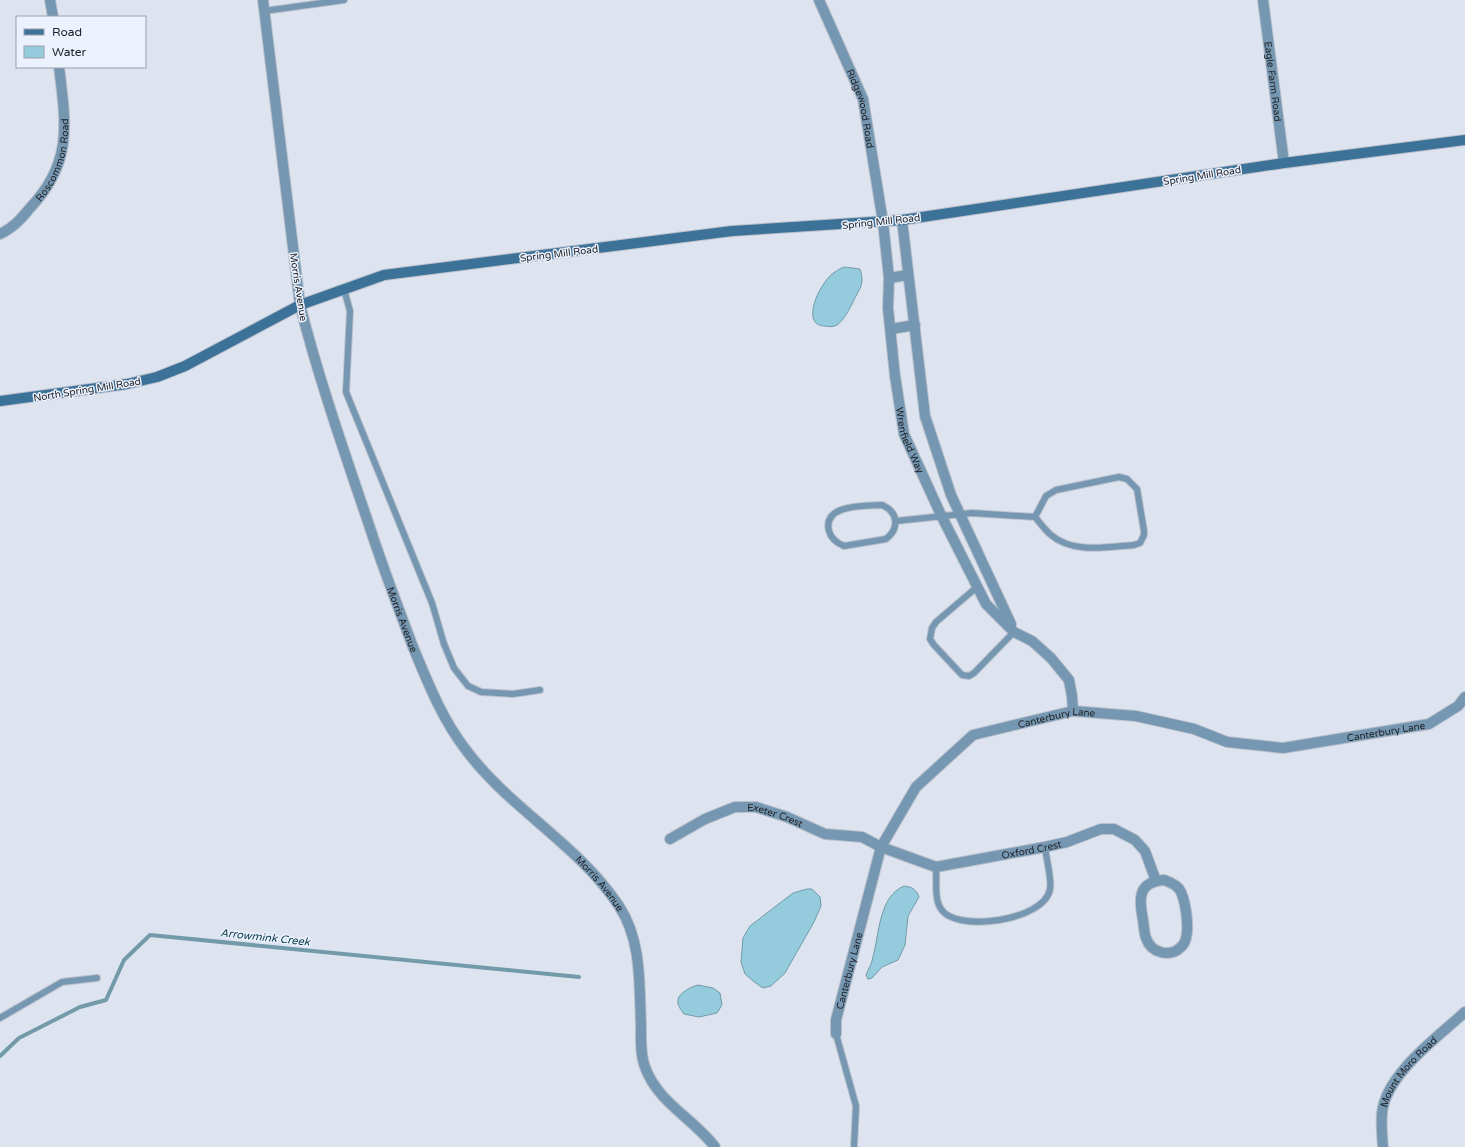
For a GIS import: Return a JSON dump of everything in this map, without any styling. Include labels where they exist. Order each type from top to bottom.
[{"type":"main road","name":"Spring Mill Road","points":[[300,305],[384,275],[732,231],[902,220],[1284,163],[1465,140]]},
{"type":"main road","name":"North Spring Mill Road","points":[[0,401],[126,384],[157,377],[186,366],[300,305]]},
{"type":"street","points":[[50,0],[52,16]]},
{"type":"street","name":"Morris Avenue","points":[[263,0],[300,305],[312,352],[397,605],[442,716],[466,751],[494,782],[590,869],[620,907],[634,941],[639,971],[642,1053],[645,1068],[656,1088],[669,1104],[715,1147]]},
{"type":"street","name":"Ridgewood Road","points":[[819,0],[863,99],[883,222]]},
{"type":"street","name":"Eagle Farm Road","points":[[1263,0],[1284,163]]},
{"type":"street","name":"Roscommon Road","points":[[0,234],[11,229],[44,194],[61,162],[65,118],[59,68]]},
{"type":"street","points":[[902,220],[925,416],[951,495],[1014,632]]},
{"type":"street","name":"Wrenfield Way","points":[[883,222],[889,278],[888,308],[895,376],[904,434],[941,515],[986,604],[1014,632],[1037,645],[1051,658],[1068,680],[1072,696],[1072,711]]},
{"type":"street","points":[[889,278],[908,275]]},
{"type":"street","points":[[891,329],[915,325]]},
{"type":"street","name":"Canterbury Lane","points":[[836,1034],[836,1020],[881,847],[916,787],[973,735],[1072,711],[1136,716],[1194,729],[1227,742],[1283,748],[1429,724],[1458,706],[1465,697]]},
{"type":"street","name":"Exeter Crest","points":[[670,839],[705,820],[735,807],[756,807],[787,817],[805,827],[825,834],[862,837],[881,847]]},
{"type":"street","name":"Oxford Crest","points":[[936,867],[1044,847],[1067,842],[1101,829],[1114,829],[1135,840],[1145,850],[1156,881]]},
{"type":"street","points":[[881,847],[936,867]]},
{"type":"street","points":[[1156,881],[1170,882],[1181,892],[1188,928],[1188,935],[1182,947],[1168,953],[1161,952],[1149,945],[1146,938],[1139,902],[1144,888],[1156,881]]},
{"type":"street","name":"Mount Moro Road","points":[[1383,1147],[1382,1112],[1390,1088],[1410,1062],[1465,1012]]},
{"type":"lane","points":[[264,11],[344,0]]},
{"type":"lane","points":[[344,289],[350,311],[346,392],[432,603],[444,644],[454,668],[468,686],[481,692],[501,694],[540,690]]},
{"type":"lane","points":[[896,521],[941,515],[960,515],[972,513],[1035,517],[1050,535],[1063,544],[1086,548],[1134,545],[1140,543],[1144,535],[1137,490],[1126,479],[1119,477],[1056,490],[1046,496],[1035,517]]},
{"type":"lane","points":[[882,505],[892,512],[896,521],[895,530],[886,539],[850,545],[839,544],[830,535],[829,529],[831,518],[840,510],[845,508],[882,505]]},
{"type":"lane","points":[[977,588],[936,622],[932,628],[930,639],[934,645],[962,675],[969,676],[974,673],[1014,632]]},
{"type":"lane","points":[[936,867],[940,908],[947,916],[956,920],[985,921],[1017,917],[1036,909],[1046,900],[1050,889],[1044,847]]},
{"type":"lane","points":[[0,1018],[62,982],[97,978]]},
{"type":"lane","points":[[836,1034],[856,1106],[854,1147]]},
{"type":"water","points":[[844,267],[860,269],[862,283],[860,289],[840,323],[831,327],[819,325],[815,322],[813,317],[815,300],[830,276]]},
{"type":"water","points":[[904,886],[913,889],[917,892],[919,897],[908,916],[905,945],[898,960],[882,967],[872,978],[868,979],[866,975],[871,964],[881,917],[889,898]]},
{"type":"water","points":[[812,889],[820,897],[821,906],[814,922],[785,973],[771,986],[763,988],[745,974],[741,962],[743,938],[750,926],[793,893]]},
{"type":"water","points":[[698,985],[713,988],[720,993],[722,1005],[717,1013],[699,1017],[684,1014],[678,1004],[679,997],[686,990]]},
{"type":"waterway","name":"Arrowmink Creek","points":[[0,1056],[19,1038],[80,1007],[106,1000],[124,960],[150,935],[579,977]]}]
